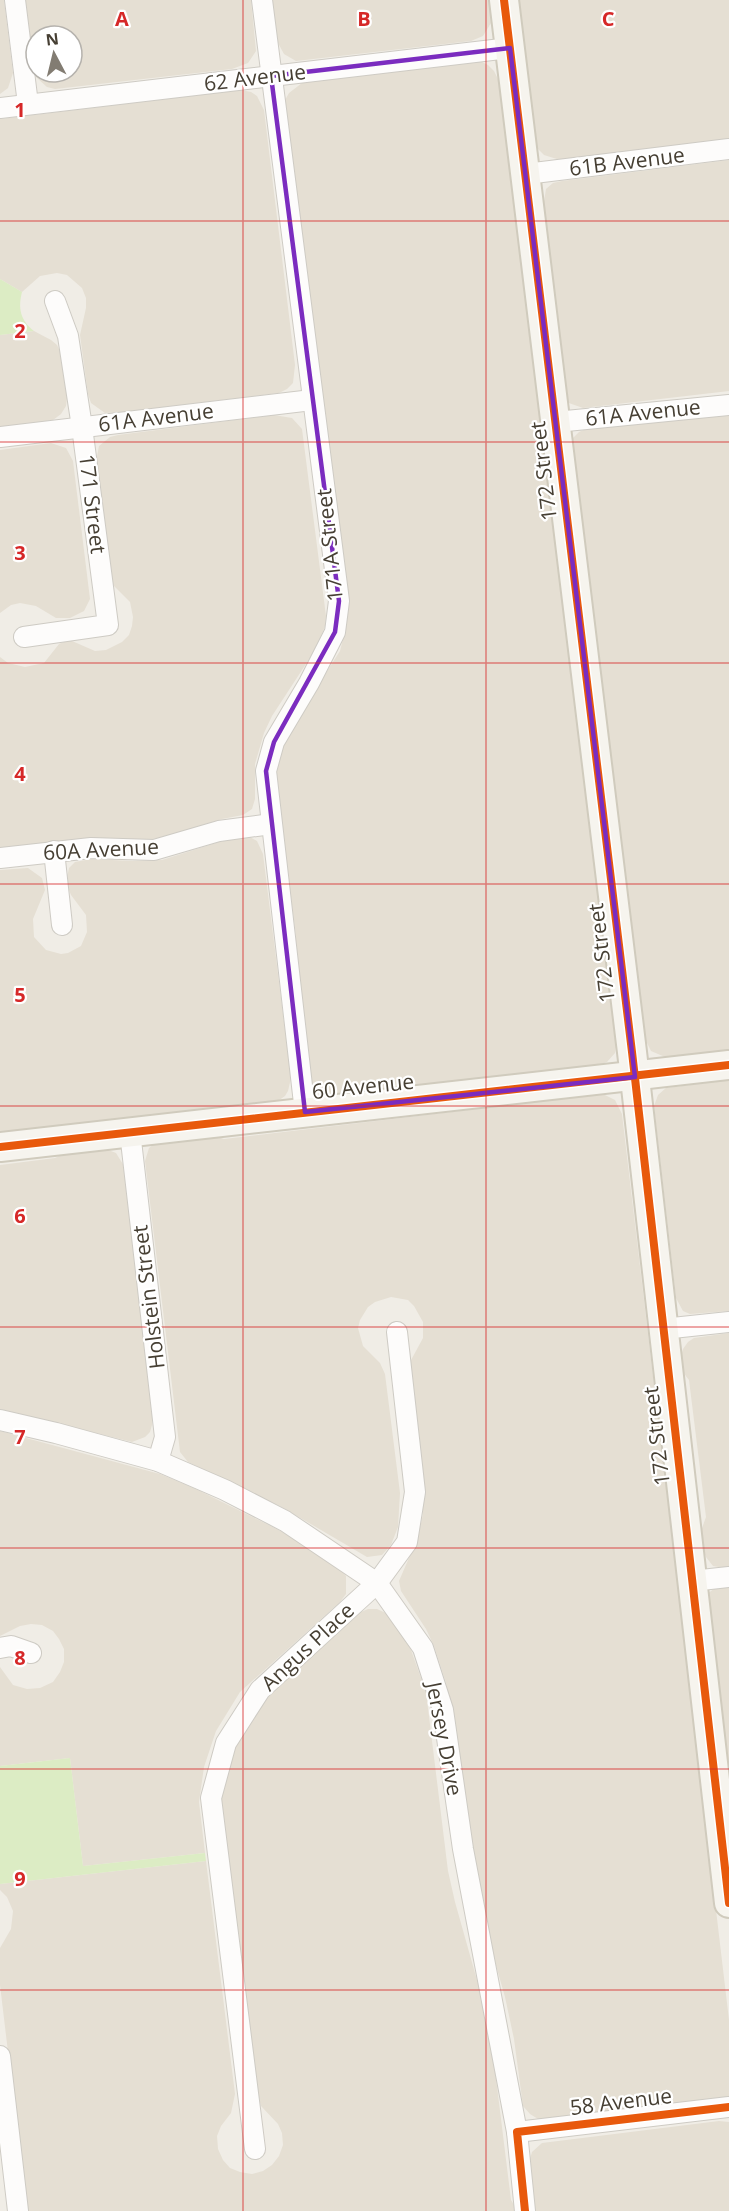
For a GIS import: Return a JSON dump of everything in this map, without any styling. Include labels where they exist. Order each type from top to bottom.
[{"type":"street","points":[[15,0],[28,104]]},
{"type":"street","name":"171A Street","points":[[262,0],[339,601],[335,632],[309,683],[274,742],[266,771],[305,1112]]},
{"type":"street","name":"172 Street","points":[[504,0],[635,1077],[729,1903]]},
{"type":"street","name":"62 Avenue","points":[[0,108],[510,48]]},
{"type":"street","name":"61B Avenue","points":[[525,174],[729,149]]},
{"type":"street","name":"171 Street","points":[[24,637],[108,625],[68,336],[55,301]]},
{"type":"street","name":"61A Avenue","points":[[0,437],[312,400]]},
{"type":"street","name":"61A Avenue","points":[[556,422],[729,405]]},
{"type":"street","name":"60A Avenue","points":[[0,858],[91,848],[154,850],[219,831],[271,824]]},
{"type":"street","points":[[54,851],[62,925]]},
{"type":"street","name":"60 Avenue","points":[[0,1147],[729,1065]]},
{"type":"street","name":"Holstein Street","points":[[130,1132],[165,1437],[159,1461]]},
{"type":"street","points":[[663,1329],[729,1322]]},
{"type":"street","name":"Angus Place","points":[[255,2149],[211,1798],[226,1743],[260,1690],[377,1582],[407,1542],[415,1492],[397,1332]]},
{"type":"street","name":"Jersey Drive","points":[[0,1420],[159,1461],[225,1490],[285,1521],[377,1582],[423,1648],[443,1710],[463,1850],[517,2132],[525,2211]]},
{"type":"street","points":[[692,1581],[729,1576]]},
{"type":"street","points":[[0,1648],[11,1646],[31,1653]]},
{"type":"street","points":[[0,2056],[18,2211]]},
{"type":"street","name":"58 Avenue","points":[[517,2132],[729,2107]]},
{"type":"highlighted area","points":[[510,48],[635,1077],[305,1112],[266,771],[274,742],[335,632],[339,601],[271,76]]},
{"type":"shaded area","points":[[0,0],[4,0],[13,73],[8,88],[0,94]]},
{"type":"shaded area","points":[[25,0],[251,0],[256,51],[248,63],[232,69],[55,89],[44,84],[84,84],[84,24],[28,24]]},
{"type":"shaded area","points":[[272,0],[489,0],[491,23],[483,36],[471,41],[296,61],[284,54],[278,43]]},
{"type":"shaded area","points":[[517,0],[729,0],[729,139],[560,160],[544,155],[537,148],[534,138]]},
{"type":"shaded area","points":[[482,62],[488,65],[499,81],[616,1047],[615,1053],[607,1062],[596,1066],[325,1096],[311,1085],[296,988],[296,936],[275,773],[289,730],[340,651],[347,611],[285,100],[289,93],[302,83]]},
{"type":"shaded area","points":[[241,90],[257,96],[264,110],[295,365],[293,383],[279,393],[105,413],[91,403],[88,394],[80,335],[86,308],[86,298],[82,288],[67,275],[57,273],[40,276],[22,292],[0,279],[0,119]]},
{"type":"shaded area","points":[[729,160],[729,391],[583,408],[566,402],[543,207],[546,189],[553,183],[562,181]]},
{"type":"shaded area","points":[[34,331],[51,340],[60,351],[67,398],[66,406],[53,420],[0,428],[0,335]]},
{"type":"shaded area","points":[[274,415],[292,418],[302,429],[326,616],[325,626],[317,647],[272,716],[264,733],[255,764],[255,799],[252,809],[243,815],[222,819],[165,837],[146,840],[76,839],[0,848],[0,657],[8,663],[25,667],[44,663],[59,644],[66,641],[72,641],[95,651],[106,650],[122,642],[129,635],[132,626],[130,602],[110,579],[96,461],[99,446],[110,437],[118,435]]},
{"type":"shaded area","points":[[729,415],[729,1050],[665,1057],[651,1051],[644,1037],[570,441],[586,429]]},
{"type":"shaded area","points":[[51,443],[66,448],[73,461],[90,599],[84,611],[70,618],[56,618],[36,606],[20,603],[11,605],[0,613],[0,450]]},
{"type":"shaded area","points":[[243,836],[257,841],[263,854],[291,1078],[285,1096],[275,1103],[0,1135],[0,870],[28,868],[42,878],[45,890],[33,919],[34,937],[46,950],[61,954],[81,946],[87,932],[86,915],[71,895],[66,882],[69,868],[75,862],[91,859],[162,860]]},
{"type":"shaded area","points":[[729,1080],[729,1311],[690,1314],[683,1311],[676,1298],[654,1106],[658,1095],[666,1088]]},
{"type":"shaded area","points":[[603,1094],[615,1100],[622,1114],[729,2020],[729,2096],[538,2119],[523,2106],[514,2039],[505,1997],[479,1906],[446,1683],[434,1646],[426,1629],[401,1591],[399,1581],[418,1537],[423,1514],[410,1362],[423,1338],[423,1322],[408,1300],[391,1297],[368,1307],[358,1328],[363,1346],[380,1363],[385,1374],[400,1493],[398,1527],[391,1545],[382,1555],[367,1557],[280,1506],[188,1462],[180,1452],[145,1161],[149,1148],[154,1144],[211,1135],[224,1139]]},
{"type":"shaded area","points":[[103,1148],[116,1153],[124,1166],[152,1409],[150,1432],[145,1437],[132,1442],[0,1409],[0,1165],[55,1158],[69,1151]]},
{"type":"shaded area","points":[[729,1333],[729,1569],[713,1566],[703,1550],[701,1531],[706,1517],[689,1380],[682,1371],[680,1359],[683,1349],[694,1338]]},
{"type":"shaded area","points":[[0,1431],[160,1474],[196,1489],[277,1529],[326,1558],[346,1576],[346,1594],[340,1602],[240,1692],[216,1731],[204,1767],[199,1802],[205,1853],[83,1866],[70,1758],[0,1766],[0,1667],[13,1685],[27,1689],[40,1688],[53,1682],[60,1672],[64,1662],[64,1649],[53,1631],[42,1625],[20,1626],[0,1636]]},
{"type":"shaded area","points":[[729,1584],[729,1832],[707,1594],[718,1586]]},
{"type":"shaded area","points":[[377,1609],[390,1615],[411,1650],[426,1692],[448,1871],[482,1998],[493,2054],[511,2200],[518,2211],[27,2211],[0,1985],[0,1948],[11,1929],[13,1911],[7,1897],[0,1890],[0,1884],[206,1861],[235,2094],[231,2113],[217,2136],[218,2149],[230,2168],[252,2174],[272,2165],[279,2156],[283,2145],[282,2133],[278,2124],[261,2106],[259,2098],[222,1819],[222,1793],[234,1746],[264,1698],[361,1612]]},
{"type":"shaded area","points":[[719,2121],[729,2122],[729,2211],[534,2211],[530,2159],[532,2152],[542,2143]]},
{"type":"green space","points":[[0,279],[22,292],[21,313],[26,323],[34,331],[0,335]]},
{"type":"green space","points":[[70,1758],[83,1866],[205,1853],[206,1861],[0,1884],[0,1766]]},
{"type":"cycle path","points":[[504,0],[632,1052],[729,1903]]},
{"type":"cycle path","points":[[0,1147],[729,1065]]},
{"type":"cycle path","points":[[525,2211],[517,2132],[729,2107]]}]
